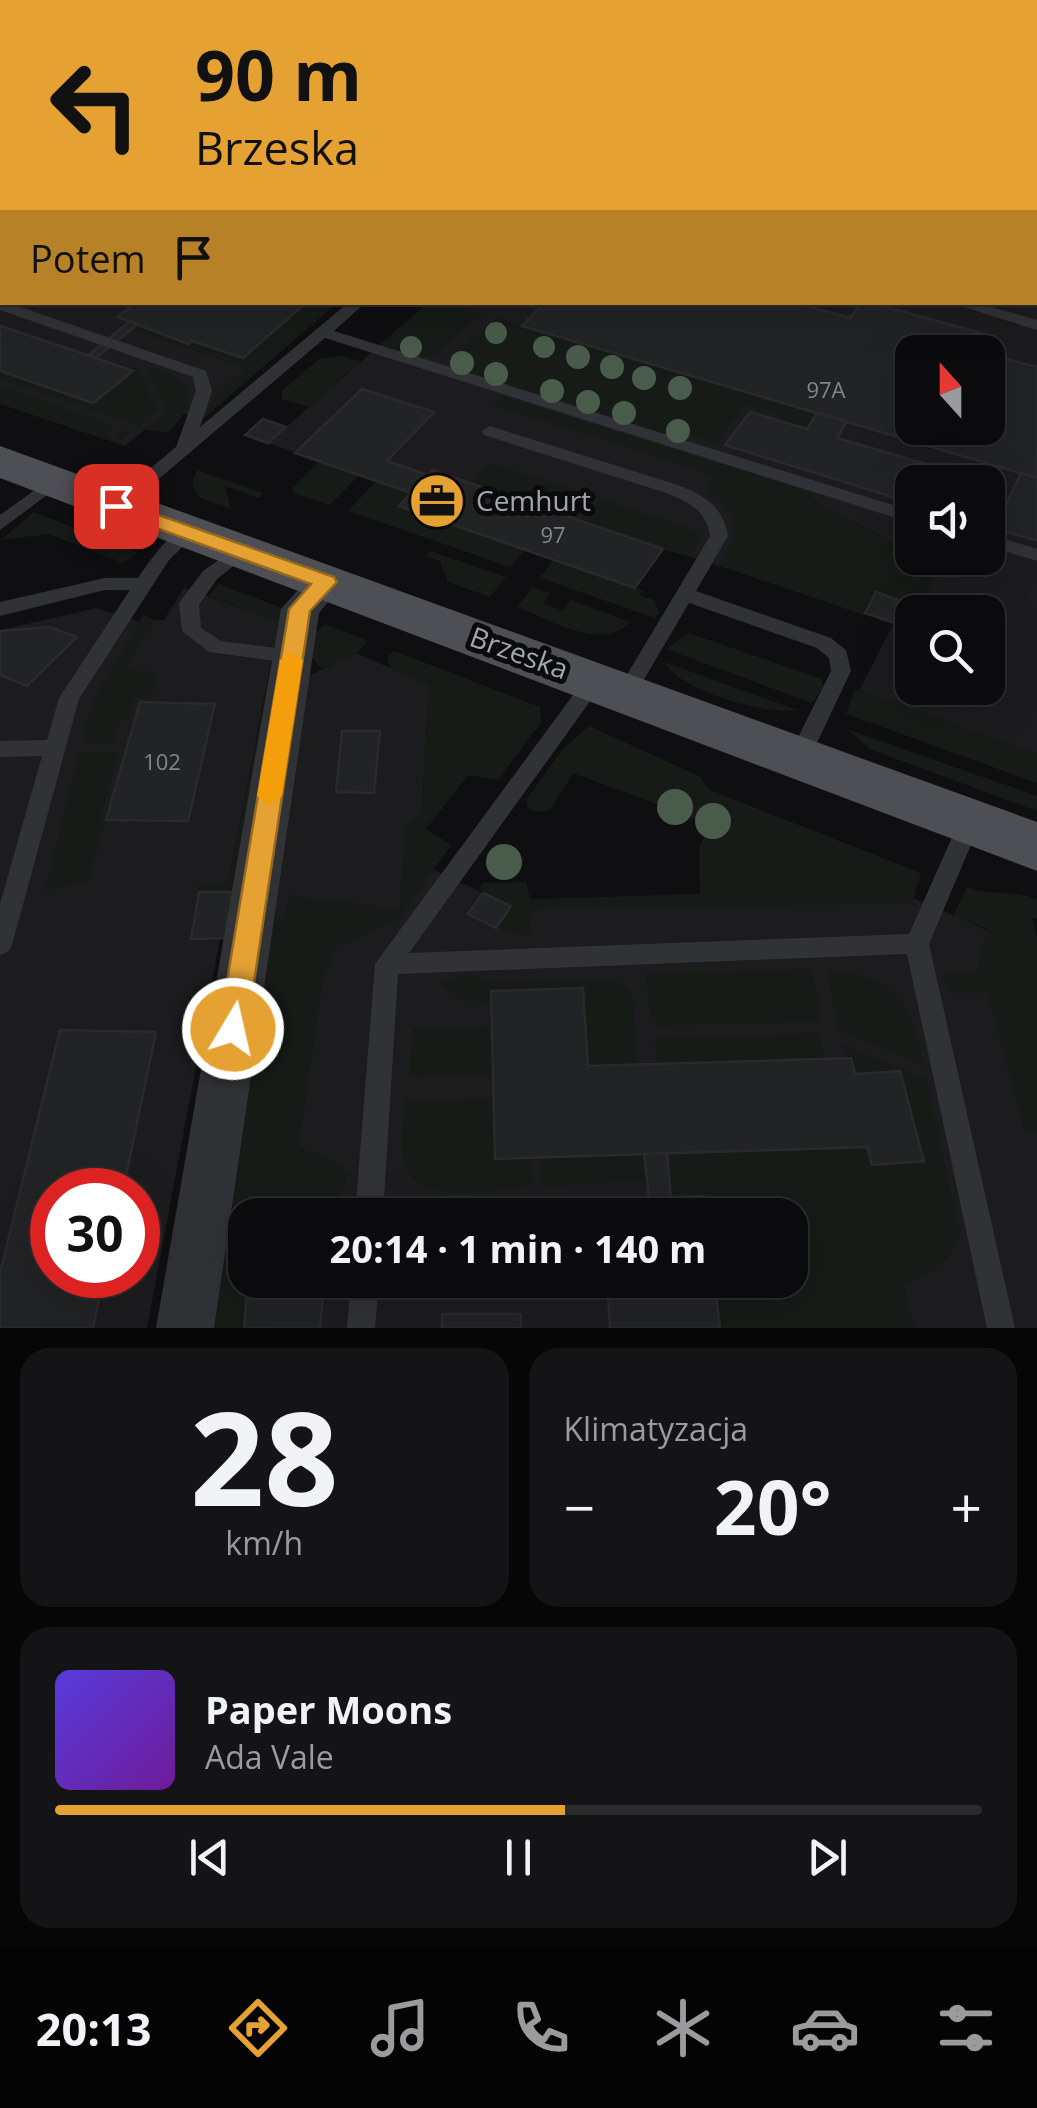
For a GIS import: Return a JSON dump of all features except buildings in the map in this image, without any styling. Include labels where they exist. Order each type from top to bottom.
[{"type":"main road","name":"Brzeska","points":[[0,461],[1037,846]]},
{"type":"street","points":[[185,1328],[300,609],[326,582]]},
{"type":"lane","points":[[0,305],[200,374],[204,391],[181,455]]},
{"type":"lane","points":[[116,506],[356,305]]},
{"type":"lane","points":[[965,305],[1037,326]]},
{"type":"lane","points":[[324,333],[895,512]]},
{"type":"lane","points":[[370,1198],[388,964],[684,594],[719,536],[718,524],[706,504],[672,489],[490,431]]},
{"type":"lane","points":[[0,524],[53,482]]},
{"type":"lane","points":[[0,945],[69,698],[162,556],[189,532]]},
{"type":"lane","points":[[1005,546],[1037,556]]},
{"type":"lane","points":[[240,551],[210,575],[188,604],[192,631],[216,647],[292,656]]},
{"type":"lane","points":[[0,609],[105,584],[144,584]]},
{"type":"lane","points":[[684,594],[824,644],[839,655],[842,671],[800,758]]},
{"type":"lane","points":[[0,749],[53,748]]},
{"type":"lane","points":[[970,822],[917,944],[1000,1328]]},
{"type":"lane","points":[[388,964],[917,944]]},
{"type":"lane","points":[[361,1328],[363,1298]]},
{"type":"shaded area","points":[[0,305],[335,305],[205,417],[167,411],[125,446],[0,404]]},
{"type":"shaded area","points":[[305,305],[335,305],[206,416],[213,398],[246,368],[130,330],[138,324],[187,344],[192,341],[243,358]]},
{"type":"shaded area","points":[[426,305],[1037,305],[1037,754],[899,705],[1005,705],[1005,595],[925,595],[935,575],[1005,575],[1005,465],[895,465],[895,544],[813,500],[745,526],[720,566],[663,549],[635,588],[399,506],[410,493],[268,443]]},
{"type":"shaded area","points":[[426,305],[453,305],[483,314],[430,358],[379,345]]},
{"type":"shaded area","points":[[497,318],[817,413],[807,429],[778,420],[781,414],[746,405],[715,443],[686,434],[682,440],[453,368],[462,348]]},
{"type":"shaded area","points":[[342,356],[360,362],[309,407],[282,399],[282,391],[319,359]]},
{"type":"shaded area","points":[[117,363],[138,369],[156,409],[138,425],[0,379],[0,371],[93,403],[132,372]]},
{"type":"shaded area","points":[[144,366],[173,375],[188,388],[187,407],[169,432],[145,430],[167,410]]},
{"type":"shaded area","points":[[0,386],[114,426],[105,435],[113,437],[122,430],[130,433],[118,443],[0,404]]},
{"type":"shaded area","points":[[501,396],[814,493],[813,500],[895,544],[895,575],[935,575],[925,595],[895,595],[895,599],[877,592],[864,615],[720,566],[731,544],[733,524],[725,506],[706,489],[714,475],[493,405]]},
{"type":"shaded area","points":[[319,462],[359,475],[330,505],[293,493],[293,488]]},
{"type":"shaded area","points":[[486,465],[582,492],[586,497],[571,517],[470,483]]},
{"type":"shaded area","points":[[197,470],[263,493],[259,498],[225,486],[231,509],[198,497],[192,484]]},
{"type":"shaded area","points":[[376,481],[411,493],[400,505],[525,550],[510,567],[348,511]]},
{"type":"shaded area","points":[[606,501],[697,531],[701,539],[691,557],[584,522],[597,503]]},
{"type":"shaded area","points":[[34,512],[138,553],[123,563],[49,534],[1,540]]},
{"type":"shaded area","points":[[430,551],[506,577],[490,597],[448,582],[440,561],[425,556]]},
{"type":"shaded area","points":[[554,560],[643,591],[640,595],[654,600],[659,613],[655,618],[540,578]]},
{"type":"shaded area","points":[[219,584],[282,608],[279,622],[208,596]]},
{"type":"shaded area","points":[[533,587],[550,593],[544,603],[562,611],[571,600],[630,622],[619,631],[605,634],[575,631],[517,607]]},
{"type":"shaded area","points":[[184,588],[279,622],[228,883],[200,884],[191,938],[220,939],[160,1259],[160,1168],[30,1168],[30,1298],[153,1298],[147,1328],[0,1328],[0,630],[97,608],[151,626],[156,620],[164,620]]},
{"type":"shaded area","points":[[143,615],[156,620],[123,670],[158,672],[151,698],[135,698],[129,719],[121,719],[114,744],[81,743],[94,699]]},
{"type":"shaded area","points":[[894,623],[895,623],[895,704],[859,691]]},
{"type":"shaded area","points":[[325,624],[368,641],[358,652],[321,669],[302,644]]},
{"type":"shaded area","points":[[689,633],[822,679],[823,688],[812,703],[666,649]]},
{"type":"shaded area","points":[[394,651],[540,707],[541,722],[498,780],[468,775],[426,829],[451,845],[399,919],[336,947],[323,981],[299,1146],[343,1166],[347,1186],[336,1198],[229,1198],[268,918],[285,918],[289,895],[400,909],[404,827],[422,813],[429,684],[392,669],[387,658]]},
{"type":"shaded area","points":[[355,653],[429,684],[422,813],[425,866],[511,906],[913,898],[1037,952],[1037,1328],[211,1328],[228,1207],[228,1298],[808,1298],[808,1198],[229,1198],[302,679]]},
{"type":"shaded area","points":[[664,662],[797,710],[765,709],[724,699],[687,682]]},
{"type":"shaded area","points":[[269,676],[273,678],[242,892],[199,892],[201,883],[228,883]]},
{"type":"shaded area","points":[[855,689],[1037,754],[1037,783],[846,714]]},
{"type":"shaded area","points":[[589,726],[699,776],[710,790],[921,873],[912,903],[532,910],[530,938],[496,928],[511,906],[479,889],[483,883],[526,882],[530,899],[700,894],[699,848],[710,824],[573,773],[550,810],[536,812],[528,808],[526,800],[562,750]]},
{"type":"shaded area","points":[[849,730],[1037,796],[1037,811],[869,749]]},
{"type":"shaded area","points":[[79,752],[119,752],[100,820],[106,820],[87,883],[45,890]]},
{"type":"shaded area","points":[[967,887],[1037,899],[1037,918],[1032,918],[1037,938],[1037,1131],[1024,1130],[988,993],[949,993],[942,974],[976,974],[987,929],[953,916]]},
{"type":"shaded area","points":[[812,969],[822,1022],[658,1025],[650,1019],[646,972]]},
{"type":"shaded area","points":[[827,970],[870,979],[897,997],[913,1025],[924,1066],[838,1030]]},
{"type":"shaded area","points":[[467,974],[491,982],[615,980],[632,992],[637,1065],[588,1066],[583,988],[492,991],[492,1002],[461,1000],[441,984]]},
{"type":"shaded area","points":[[492,1026],[493,1076],[409,1078],[412,1028]]},
{"type":"shaded area","points":[[819,1033],[825,1060],[658,1064],[655,1039]]},
{"type":"shaded area","points":[[843,1044],[926,1079],[960,1234],[939,1266],[904,1285],[914,1328],[720,1328],[716,1298],[808,1298],[808,1198],[671,1197],[667,1153],[867,1147],[872,1165],[924,1161],[900,1071],[855,1074]]},
{"type":"shaded area","points":[[494,1098],[495,1158],[530,1157],[532,1186],[441,1192],[412,1177],[401,1147],[405,1099]]},
{"type":"shaded area","points":[[644,1154],[647,1181],[542,1186],[541,1157]]},
{"type":"shaded area","points":[[228,1206],[228,1298],[246,1298],[244,1328],[211,1328]]},
{"type":"slow traffic","points":[[270,796],[291,660]]},
{"type":"place","name":"Cemhurt","points":[[437,501]]},
{"type":"route","points":[[116,506],[326,582],[300,609],[233,1029]]}]
